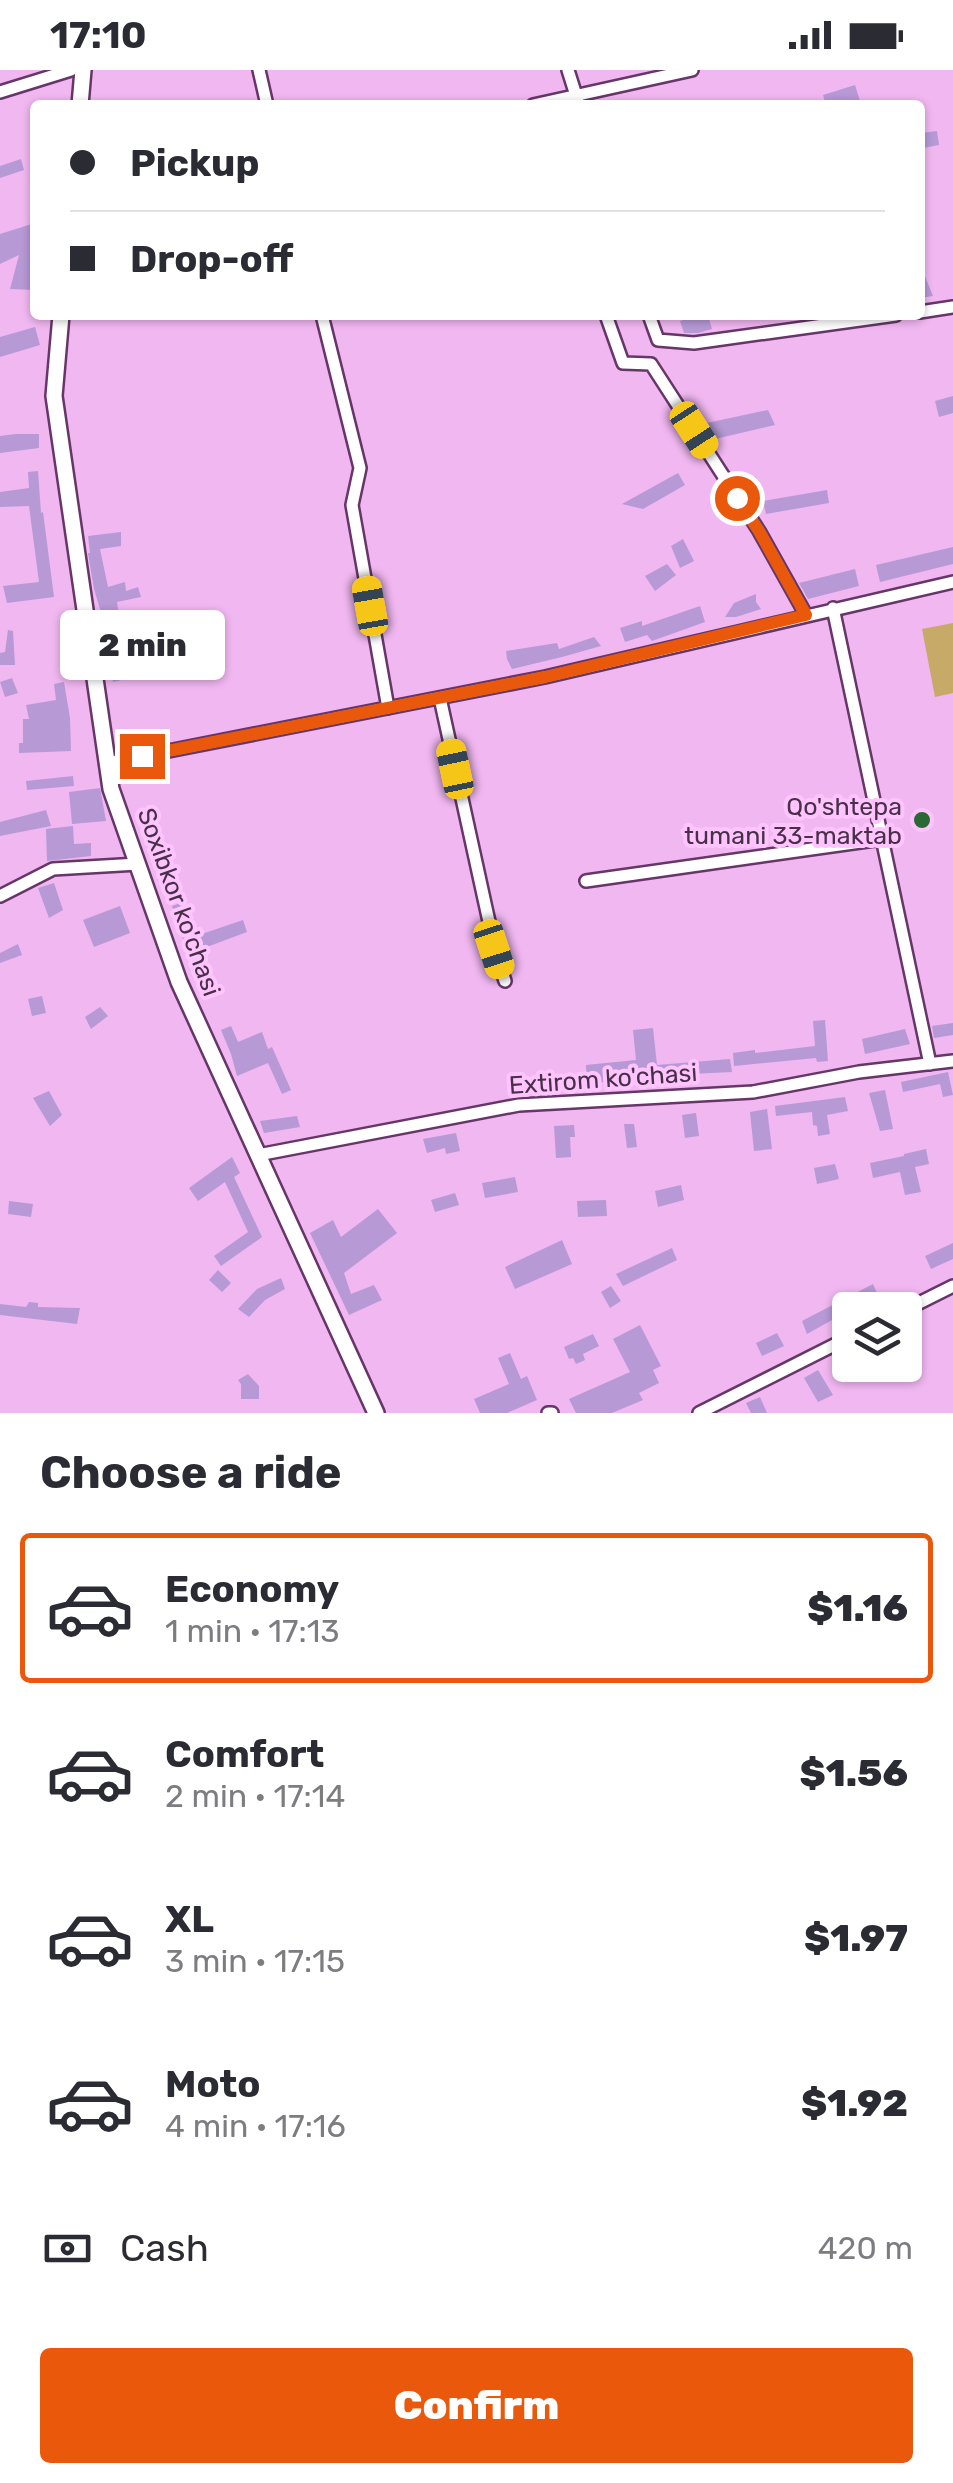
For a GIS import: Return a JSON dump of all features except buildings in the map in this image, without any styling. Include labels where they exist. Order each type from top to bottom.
[{"type":"main road","points":[[80,100],[83,70]]},
{"type":"main road","name":"Soxibkor ko'chasi","points":[[61,320],[54,396],[111,788],[179,982],[376,1413]]},
{"type":"street","points":[[0,92],[71,70]]},
{"type":"street","points":[[258,70],[267,100]]},
{"type":"street","points":[[568,70],[578,100],[692,70]]},
{"type":"street","points":[[925,311],[953,307]]},
{"type":"street","points":[[323,320],[360,468],[352,505],[388,708]]},
{"type":"street","points":[[608,320],[624,362],[650,364],[759,531],[806,615]]},
{"type":"street","points":[[651,320],[658,340],[694,343],[860,320]]},
{"type":"street","points":[[108,763],[545,677],[953,582]]},
{"type":"street","points":[[833,608],[930,1064]]},
{"type":"street","points":[[440,698],[494,949],[505,981]]},
{"type":"street","points":[[586,881],[882,839]]},
{"type":"street","points":[[0,896],[53,869],[138,864]]},
{"type":"street","name":"Extirom ko'chasi","points":[[258,1155],[520,1105],[753,1092],[859,1072],[953,1061]]},
{"type":"street","points":[[922,1302],[953,1286]]},
{"type":"street","points":[[698,1413],[832,1347]]},
{"type":"shaded area","points":[[953,623],[953,693],[935,697],[922,629]]},
{"type":"place","name":"Qo'shtepa tumani 33-maktab","points":[[922,820]]},
{"type":"route","points":[[142,756],[545,677],[806,615],[737,498]]}]
